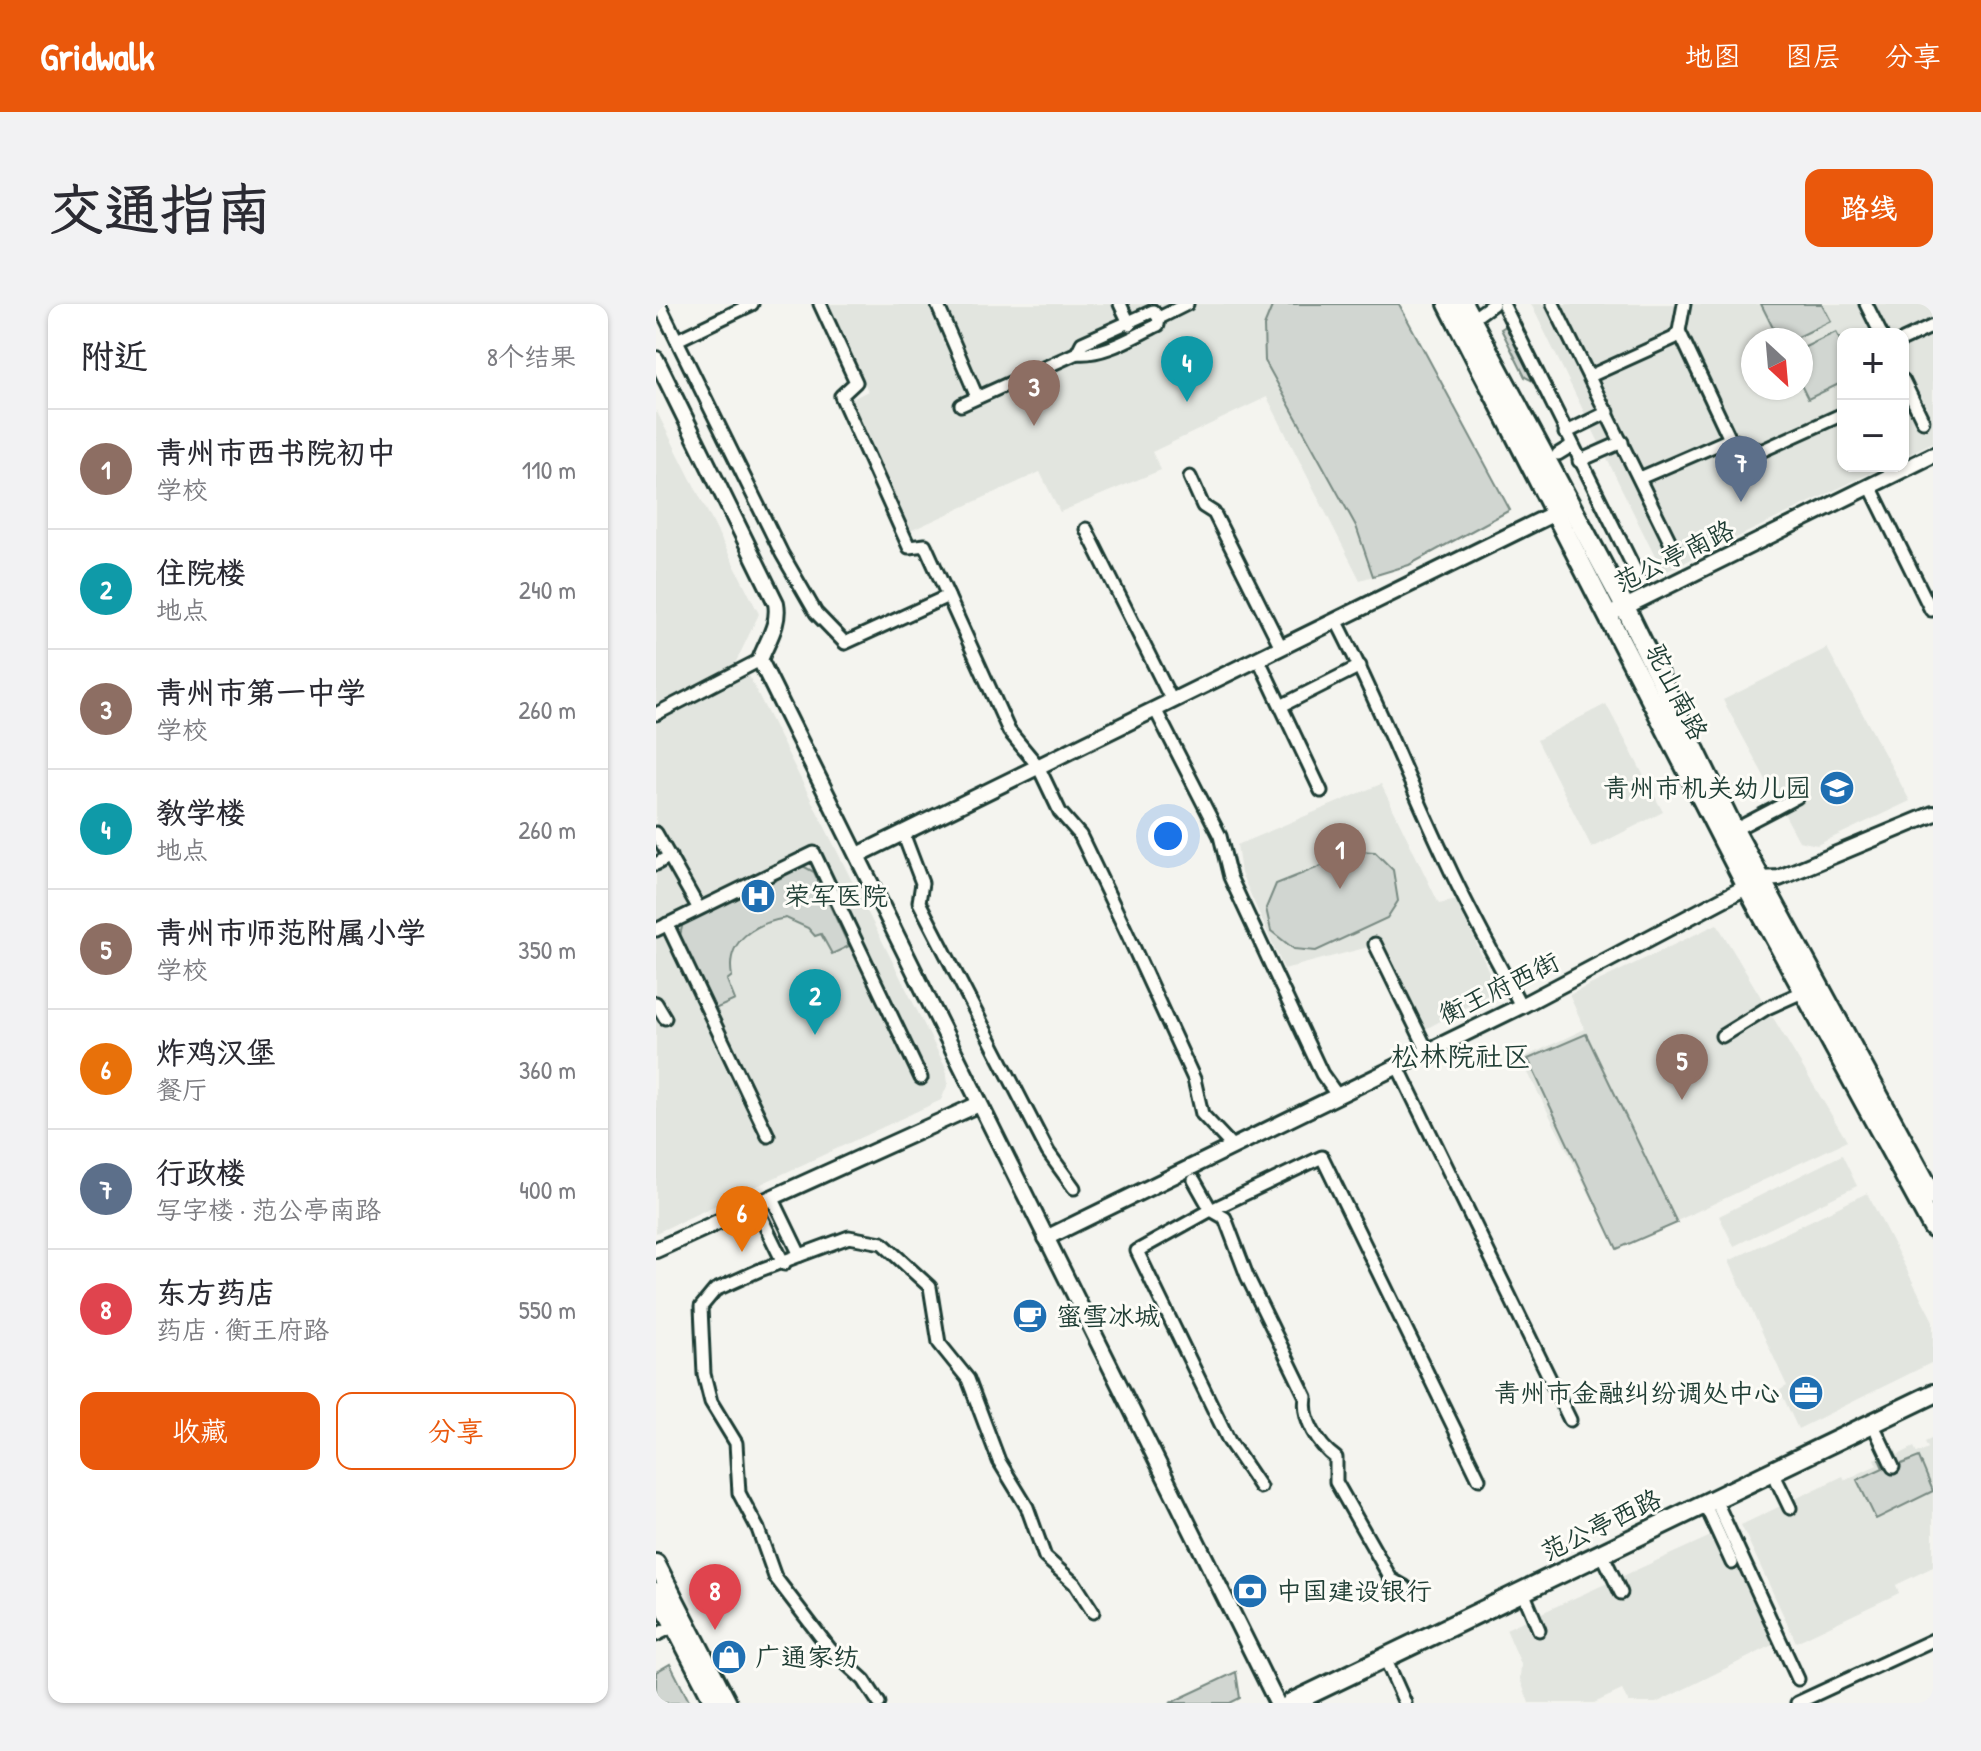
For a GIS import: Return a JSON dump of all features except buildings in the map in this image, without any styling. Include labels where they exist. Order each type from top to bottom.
[{"type":"main road","name":"驼山南路","points":[[1448,304],[1563,509],[1734,830],[1754,883]]},
{"type":"main road","name":"驼山南路","points":[[1467,312],[1563,509]]},
{"type":"main road","name":"驼山南路","points":[[1617,611],[1933,1228]]},
{"type":"main road","name":"驼山南路","points":[[1810,988],[1933,1196]]},
{"type":"main road","name":"范公亭西路","points":[[1291,1703],[1933,1394]]},
{"type":"main road","name":"范公亭西路","points":[[1307,1703],[1933,1407]]},
{"type":"main road","points":[[656,1563],[728,1703]]},
{"type":"main road","points":[[656,1591],[714,1703]]},
{"type":"street","points":[[659,304],[782,554],[816,613],[845,643],[948,596]]},
{"type":"street","points":[[677,340],[752,304]]},
{"type":"street","points":[[820,304],[856,382],[841,396],[909,547],[925,545],[1009,731],[1038,766],[1060,812],[1080,835],[1194,1079],[1202,1114],[1232,1146]]},
{"type":"street","points":[[937,304],[977,397]]},
{"type":"street","points":[[1120,304],[1135,336]]},
{"type":"street","points":[[1159,318],[1187,304]]},
{"type":"street","points":[[1553,304],[1674,550]]},
{"type":"street","points":[[1590,376],[1674,338],[1679,331],[1684,304]]},
{"type":"street","points":[[1866,304],[1878,328]]},
{"type":"street","points":[[1467,312],[1499,305],[1638,576]]},
{"type":"street","points":[[961,405],[1077,353],[1091,354],[1135,336],[1158,325],[1159,318],[1153,311],[1128,321],[1082,343],[1077,353]]},
{"type":"street","points":[[1909,337],[1933,326]]},
{"type":"street","points":[[1679,331],[1730,439],[1761,451],[1837,417]]},
{"type":"street","points":[[656,359],[776,603],[778,614],[760,660],[656,714]]},
{"type":"street","points":[[1909,393],[1923,421]]},
{"type":"street","points":[[1565,433],[1608,412]]},
{"type":"street","points":[[1640,478],[1730,439]]},
{"type":"street","points":[[1579,461],[1622,442]]},
{"type":"street","points":[[1558,454],[1571,446]]},
{"type":"street","name":"范公亭南路","points":[[1617,611],[1933,455]]},
{"type":"street","points":[[1190,477],[1203,506],[1214,513],[1281,647]]},
{"type":"street","points":[[1870,486],[1931,610]]},
{"type":"street","points":[[858,855],[1563,509]]},
{"type":"street","points":[[1086,529],[1172,701]]},
{"type":"street","points":[[1336,620],[1360,666],[1447,864],[1521,1006]]},
{"type":"street","points":[[1258,658],[1321,791]]},
{"type":"street","points":[[760,660],[1277,1703]]},
{"type":"street","points":[[1281,706],[1360,666]]},
{"type":"street","points":[[1155,709],[1220,836],[1230,877],[1322,1074],[1337,1095]]},
{"type":"street","points":[[1734,830],[1797,797]]},
{"type":"street","name":"衡王府西街","points":[[1046,1238],[1521,1006],[1754,883],[1779,878],[1933,814]]},
{"type":"street","points":[[656,833],[698,907]]},
{"type":"street","points":[[903,833],[922,883],[919,902],[1048,1152],[1074,1188]]},
{"type":"street","points":[[768,1136],[661,927],[814,853],[921,1078]]},
{"type":"street","points":[[656,864],[670,856]]},
{"type":"street","points":[[1375,944],[1427,1050]]},
{"type":"street","points":[[1722,1036],[1767,1008],[1810,988]]},
{"type":"street","points":[[656,1003],[665,1018]]},
{"type":"street","points":[[1397,1065],[1570,1420]]},
{"type":"street","points":[[656,1250],[979,1104]]},
{"type":"street","points":[[1260,1487],[1229,1441],[1137,1251],[1211,1210],[1322,1157],[1479,1479]]},
{"type":"street","points":[[1194,1180],[1211,1210],[1225,1218],[1247,1276],[1306,1397],[1304,1409],[1322,1448],[1336,1458],[1336,1482],[1391,1579],[1405,1587]]},
{"type":"street","points":[[772,1197],[800,1255]]},
{"type":"street","points":[[755,1205],[784,1264]]},
{"type":"street","points":[[879,1703],[864,1680],[830,1649],[775,1577],[758,1529],[739,1493],[736,1443],[711,1402],[704,1374],[701,1307],[715,1290],[849,1237],[882,1243],[930,1287],[939,1343],[968,1379],[999,1461],[1027,1507],[1045,1557],[1075,1584],[1093,1612]]},
{"type":"street","points":[[1877,1433],[1893,1467]]},
{"type":"street","points":[[1777,1481],[1790,1508]]},
{"type":"street","points":[[1714,1511],[1732,1563]]},
{"type":"street","points":[[1714,1511],[1798,1679]]},
{"type":"street","points":[[1606,1562],[1621,1593]]},
{"type":"street","points":[[1526,1599],[1539,1630]]},
{"type":"street","points":[[656,1635],[674,1626]]},
{"type":"street","points":[[1797,1703],[1933,1640]]},
{"type":"street","points":[[1388,1665],[1405,1703]]},
{"type":"shaded area","points":[[828,304],[1399,304],[1510,510],[1409,565],[1360,580],[1267,397],[1152,452],[1161,470],[1060,512],[1040,472],[908,532],[850,400],[868,391]]},
{"type":"shaded area","points":[[1273,304],[1399,304],[1510,510],[1409,565],[1373,576],[1356,526],[1265,361],[1264,326]]},
{"type":"shaded area","points":[[1531,304],[1933,304],[1933,442],[1909,454],[1909,328],[1837,328],[1837,472],[1873,472],[1663,573]]},
{"type":"shaded area","points":[[1761,304],[1822,304],[1831,321],[1813,330],[1773,328]]},
{"type":"shaded area","points":[[1509,324],[1535,382],[1525,377],[1501,329]]},
{"type":"shaded area","points":[[1837,334],[1837,385],[1813,397],[1813,343]]},
{"type":"shaded area","points":[[656,410],[759,614],[735,664],[656,706]]},
{"type":"shaded area","points":[[1827,648],[1910,801],[1817,845],[1799,841],[1723,700]]},
{"type":"shaded area","name":"荣军医院","points":[[748,674],[946,1068],[948,1084],[941,1100],[656,1233],[656,724]]},
{"type":"shaded area","points":[[1606,704],[1663,812],[1592,848],[1537,740]]},
{"type":"shaded area","points":[[1381,784],[1439,904],[1457,900],[1497,990],[1424,1030],[1384,943],[1284,969],[1241,873],[1237,845]]},
{"type":"shaded area","points":[[1359,851],[1375,852],[1393,870],[1398,901],[1387,918],[1316,951],[1294,949],[1271,931],[1266,908],[1276,884]]},
{"type":"shaded area","points":[[801,865],[814,872],[849,946],[832,954],[821,934],[815,936],[808,928],[786,918],[764,924],[738,943],[731,963],[732,976],[727,980],[735,1000],[715,1009],[680,936],[683,922]]},
{"type":"shaded area","points":[[1717,924],[1847,1141],[1617,1249],[1521,1059],[1585,1029],[1569,995]]},
{"type":"shaded area","points":[[1586,1034],[1677,1223],[1617,1249],[1528,1059]]},
{"type":"shaded area","points":[[1842,1155],[1857,1186],[1734,1246],[1719,1216]]},
{"type":"shaded area","points":[[1867,1193],[1933,1321],[1933,1362],[1798,1429],[1780,1390],[1787,1386],[1729,1261]]},
{"type":"shaded area","points":[[1933,1438],[1933,1567],[1896,1585],[1899,1593],[1796,1642],[1741,1525],[1843,1476],[1845,1480],[1877,1465],[1874,1459],[1895,1449],[1898,1455],[1914,1447],[1917,1453],[1922,1451],[1928,1448],[1925,1442]]},
{"type":"shaded area","points":[[1892,1453],[1899,1465],[1919,1457],[1933,1491],[1876,1519],[1857,1480],[1883,1468],[1879,1459]]},
{"type":"shaded area","points":[[1724,1530],[1777,1643],[1656,1703],[1629,1703],[1622,1690],[1594,1703],[1529,1703],[1520,1679],[1521,1664],[1506,1629]]},
{"type":"shaded area","points":[[670,1664],[690,1703],[656,1703],[656,1672]]},
{"type":"shaded area","points":[[1236,1672],[1240,1698],[1230,1703],[1170,1703]]},
{"type":"place","name":"教学楼","points":[[1187,402]]},
{"type":"place","name":"青州市第一中学","points":[[1034,426]]},
{"type":"place","name":"行政楼","points":[[1741,502]]},
{"type":"place","name":"青州市机关幼儿园","points":[[1837,788]]},
{"type":"place","name":"青州市西书院初中","points":[[1340,889]]},
{"type":"place","name":"荣军医院","points":[[758,896]]},
{"type":"place","name":"住院楼","points":[[815,1035]]},
{"type":"place","name":"青州市师范附属小学","points":[[1682,1100]]},
{"type":"place","name":"炸鸡汉堡","points":[[742,1252]]},
{"type":"place","name":"蜜雪冰城","points":[[1030,1316]]},
{"type":"place","name":"青州市金融纠纷调处中心","points":[[1806,1393]]},
{"type":"place","name":"中国建设银行","points":[[1250,1591]]},
{"type":"place","name":"东方药店","points":[[715,1630]]},
{"type":"place","name":"广通家纺","points":[[729,1657]]},
{"type":"district","name":"松林院社区","points":[[1461,1056]]}]
